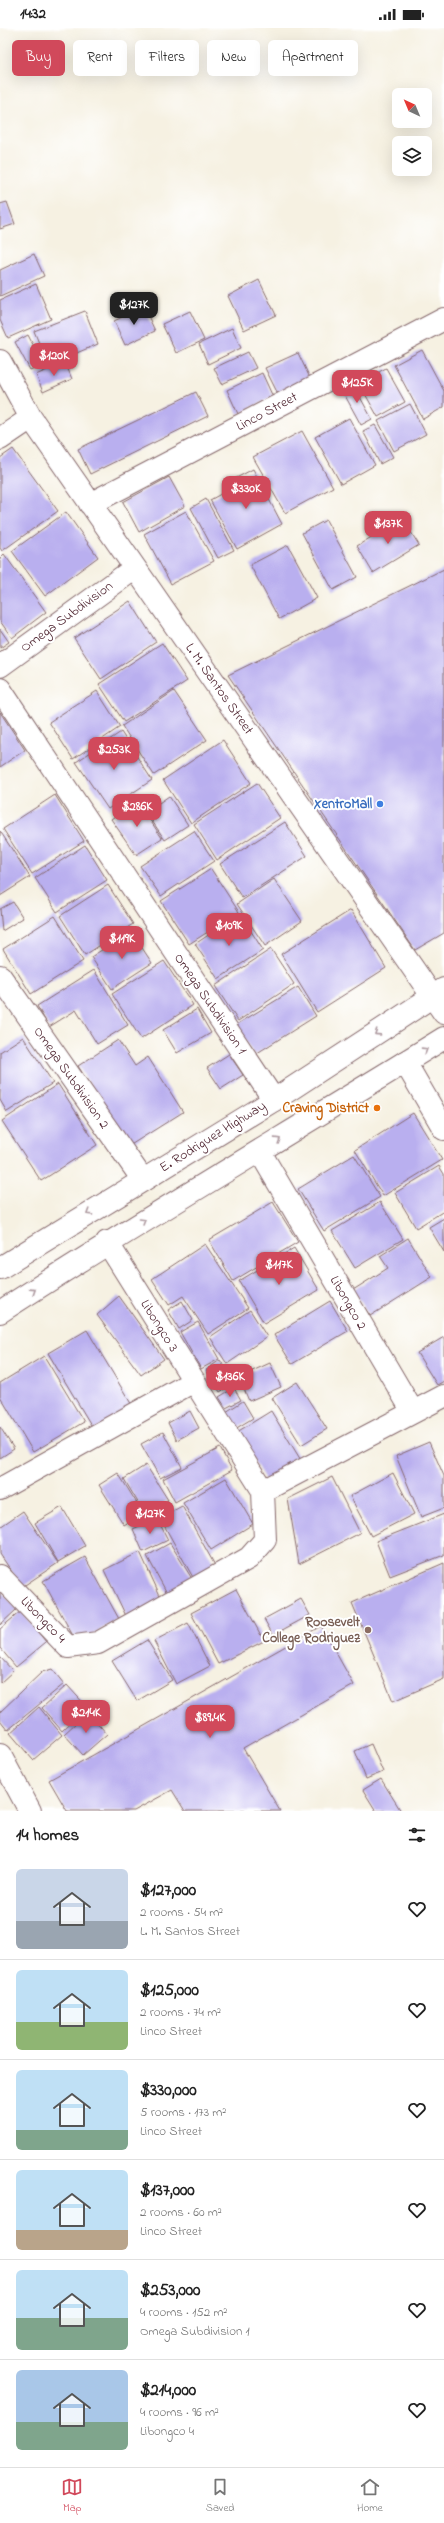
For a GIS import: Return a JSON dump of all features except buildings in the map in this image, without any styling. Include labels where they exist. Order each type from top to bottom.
[{"type":"street","name":"Linco Street","points":[[90,504],[444,319]]},
{"type":"street","name":"L. M. Santos Street","points":[[0,361],[31,418],[90,504],[440,999]]},
{"type":"street","points":[[0,439],[31,418]]},
{"type":"street","name":"Omega Subdivision","points":[[0,666],[135,568]]},
{"type":"street","name":"Omega Subdivision 1","points":[[0,689],[274,1100]]},
{"type":"street","name":"Omega Subdivision 2","points":[[0,976],[143,1180]]},
{"type":"street","name":"E. Rodriguez Highway","points":[[0,1268],[440,999]]},
{"type":"street","points":[[0,1312],[107,1242],[260,1152],[444,1038]]},
{"type":"street","points":[[405,1062],[444,1129]]},
{"type":"street","name":"Libongco 2","points":[[260,1152],[413,1412]]},
{"type":"street","name":"Libongco 3","points":[[107,1242],[263,1491]]},
{"type":"street","points":[[0,1489],[194,1381]]},
{"type":"street","points":[[263,1491],[444,1396]]},
{"type":"street","name":"Libongco 4","points":[[0,1576],[68,1647],[98,1643],[249,1558],[264,1540],[263,1491]]},
{"type":"street","points":[[0,1757],[30,1811]]},
{"type":"place","name":"XentroMall","points":[[380,804]]},
{"type":"place","name":"Craving District","points":[[377,1108]]},
{"type":"place","name":"Roosevelt College Rodriguez","points":[[368,1630]]}]
